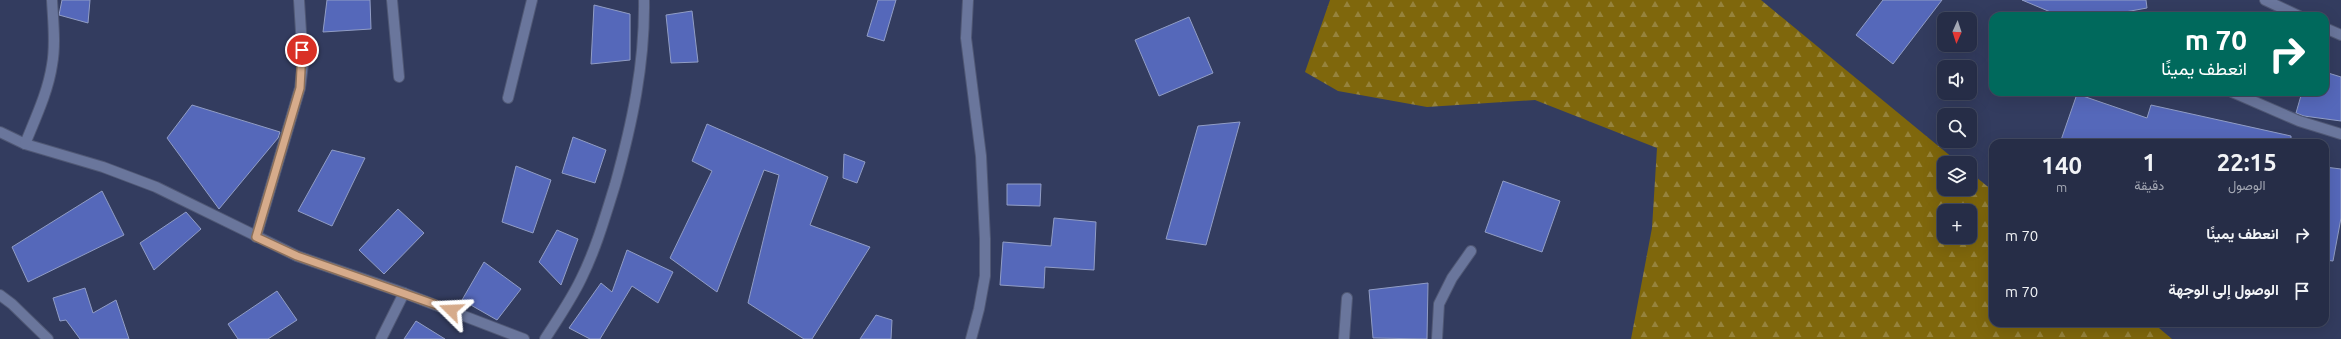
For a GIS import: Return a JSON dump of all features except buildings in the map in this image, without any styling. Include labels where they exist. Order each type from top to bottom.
[{"type":"street","points":[[25,144],[45,92],[52,65],[54,40],[52,0]]},
{"type":"street","points":[[256,237],[300,88],[303,64],[299,0]]},
{"type":"street","points":[[392,0],[398,77]]},
{"type":"street","points":[[508,98],[532,0]]},
{"type":"street","points":[[545,339],[581,280],[598,240],[625,149],[640,78],[644,26],[644,0]]},
{"type":"street","points":[[968,0],[966,38],[981,156],[985,239],[985,276],[979,310],[971,339]]},
{"type":"street","points":[[2265,0],[2291,12]]},
{"type":"street","points":[[2329,30],[2341,35]]},
{"type":"street","points":[[2241,96],[2299,121],[2341,134]]},
{"type":"street","points":[[0,132],[25,144],[103,167],[156,187],[297,256],[404,293],[524,339]]},
{"type":"street","points":[[1437,339],[1439,304],[1452,278],[1471,251]]},
{"type":"street","points":[[381,339],[404,293]]},
{"type":"street","points":[[0,295],[12,304],[48,339]]},
{"type":"street","points":[[1344,339],[1347,298]]},
{"type":"green space","points":[[1330,0],[1761,0],[1937,145],[1937,148],[1941,148],[1950,156],[1937,156],[1937,196],[1977,196],[1977,178],[1989,188],[1989,327],[2158,327],[2172,339],[1631,339],[1652,228],[1657,148],[1535,100],[1427,107],[1338,91],[1305,72]]},
{"type":"route","points":[[302,50],[303,64],[300,88],[288,133],[256,237],[297,256],[451,310]]}]
